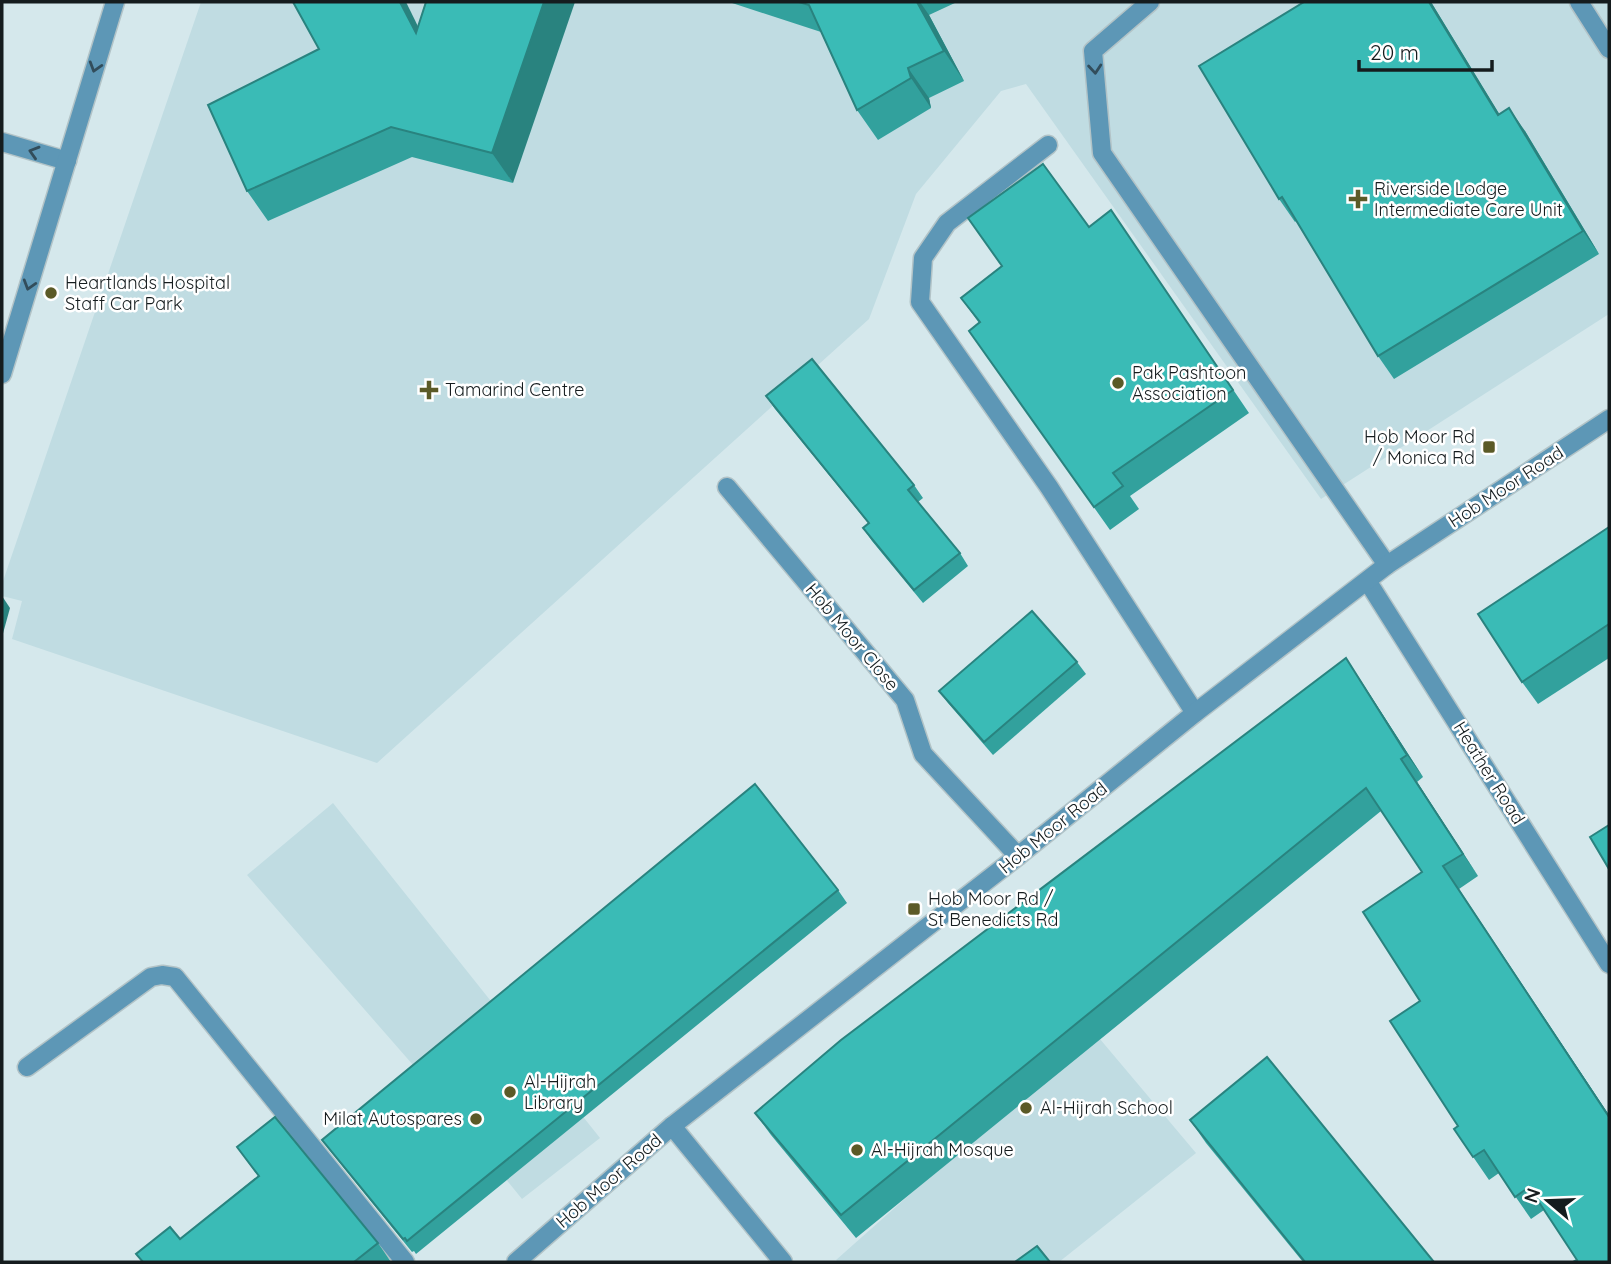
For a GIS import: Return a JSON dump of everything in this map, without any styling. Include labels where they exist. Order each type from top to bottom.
[{"type":"street","points":[[2,374],[115,2]]},
{"type":"street","points":[[1150,2],[1093,51],[1102,153],[1387,565]]},
{"type":"street","points":[[1578,2],[1609,50]]},
{"type":"street","points":[[2,142],[67,162]]},
{"type":"street","points":[[1048,145],[947,223],[923,258],[920,302],[1049,487],[1195,713]]},
{"type":"street","name":"Hob Moor Road","points":[[516,1262],[672,1126],[1018,856],[1195,713],[1387,565],[1609,419]]},
{"type":"street","name":"Hob Moor Close","points":[[727,487],[905,700],[923,754],[1018,856]]},
{"type":"street","name":"Heather Road","points":[[1368,582],[1609,964]]},
{"type":"street","points":[[27,1067],[151,977],[176,977],[405,1262]]},
{"type":"street","points":[[672,1126],[783,1262]]},
{"type":"shaded area","name":"Tamarind Centre","points":[[201,2],[1609,2],[1609,314],[1321,499],[1026,84],[1001,91],[916,194],[869,319],[377,763],[12,639],[22,601],[2,596],[2,584]]},
{"type":"shaded area","points":[[333,803],[600,1138],[522,1199],[420,1073],[247,875]]},
{"type":"shaded area","name":"Al-Hijrah School","points":[[1014,937],[1196,1153],[1059,1262],[838,1262],[836,1260],[943,1165]]},
{"type":"building","points":[[293,2],[400,2],[416,33],[426,2],[544,2],[492,153],[391,127],[247,191],[208,105],[319,49]]},
{"type":"building","points":[[799,2],[917,2],[944,51],[908,68],[911,78],[857,110],[809,5]]},
{"type":"building","points":[[1304,2],[1429,2],[1498,115],[1509,108],[1583,231],[1378,356],[1199,66]]},
{"type":"building","name":"Pak Pashtoon Association","points":[[1043,164],[1089,227],[1111,210],[1233,390],[1113,473],[1123,486],[1094,507],[969,331],[980,322],[961,298],[1002,266],[968,218]]},
{"type":"building","points":[[812,359],[914,485],[908,490],[960,553],[914,590],[863,528],[869,523],[766,396]]},
{"type":"building","points":[[1609,527],[1609,624],[1522,682],[1478,614]]},
{"type":"building","points":[[1032,611],[1077,662],[984,742],[939,691]]},
{"type":"building","points":[[1346,658],[1407,755],[1401,759],[1463,854],[1443,866],[1609,1117],[1609,1262],[1573,1262],[1577,1260],[1529,1187],[1515,1197],[1484,1150],[1473,1157],[1454,1129],[1458,1126],[1390,1021],[1420,1001],[1363,912],[1422,872],[1366,788],[841,1215],[755,1113],[841,1040]]},
{"type":"building","points":[[755,784],[838,890],[407,1241],[403,1239],[322,1140]]},
{"type":"building","points":[[1609,825],[1609,869],[1590,837]]},
{"type":"building","points":[[1267,1057],[1434,1262],[1305,1262],[1190,1120]]},
{"type":"building","points":[[275,1117],[378,1243],[354,1262],[143,1262],[136,1254],[170,1227],[180,1239],[259,1176],[237,1147]]},
{"type":"building","points":[[1037,1246],[1050,1262],[1015,1262]]},
{"type":"place","name":"Riverside Lodge Intermediate Care Unit","points":[[1358,199]]},
{"type":"place","name":"Heartlands Hospital Staff Car Park","points":[[51,293]]},
{"type":"place","name":"Pak Pashtoon Association","points":[[1118,383]]},
{"type":"place","name":"Tamarind Centre","points":[[429,390]]},
{"type":"place","name":"Hob Moor Rd / Monica Rd","points":[[1489,447]]},
{"type":"place","name":"Hob Moor Rd / St Benedicts Rd","points":[[914,909]]},
{"type":"place","name":"Al-Hijrah Library","points":[[510,1092]]},
{"type":"place","name":"Al-Hijrah School","points":[[1026,1108]]},
{"type":"place","name":"Milat Autospares","points":[[476,1119]]},
{"type":"place","name":"Al-Hijrah Mosque","points":[[857,1150]]}]
